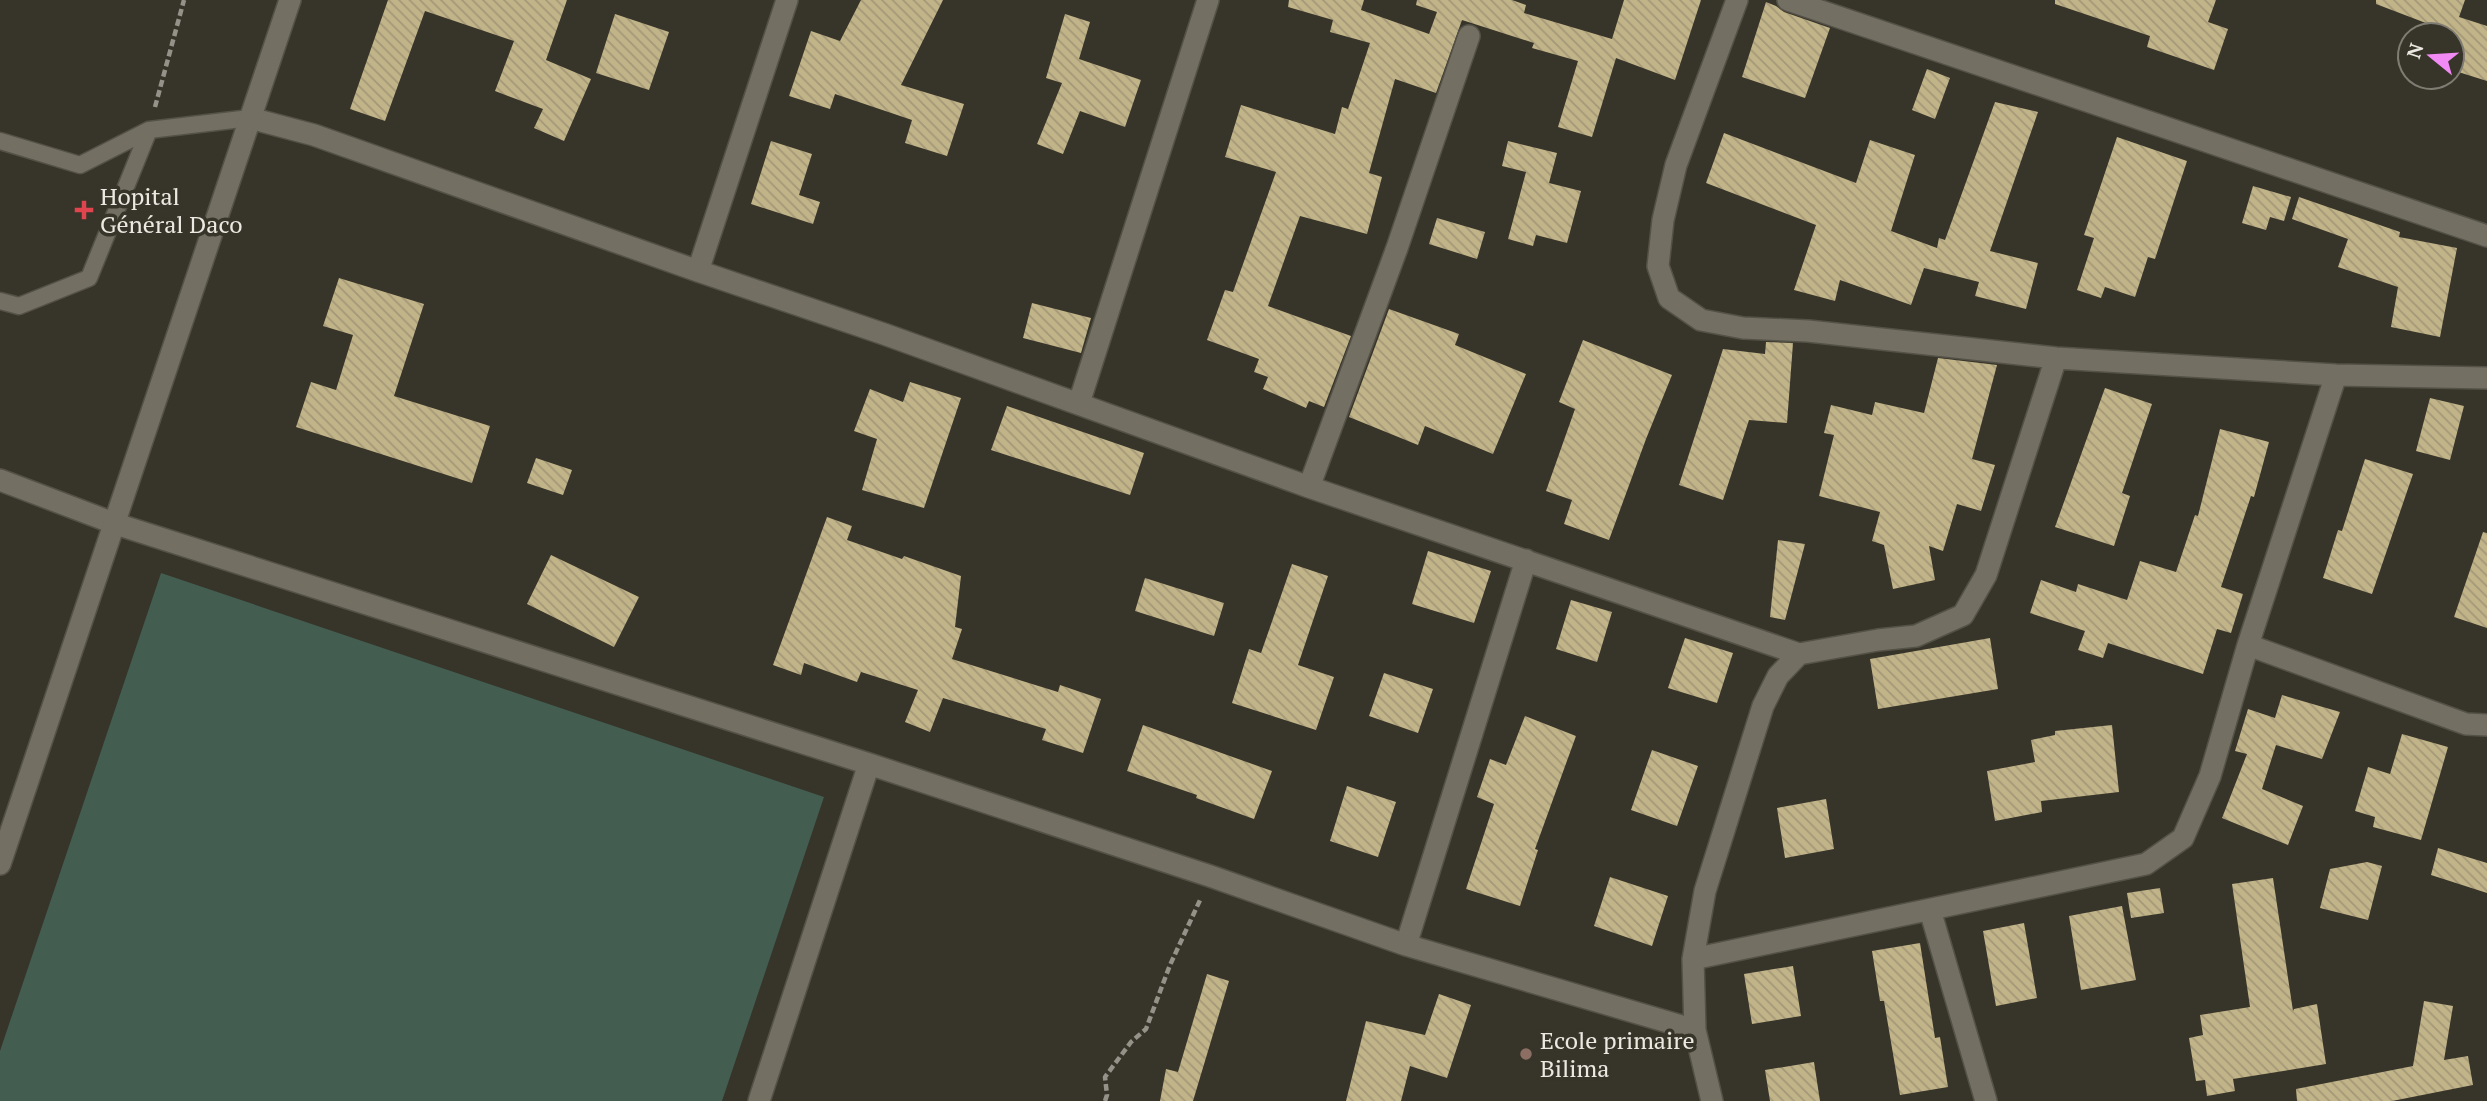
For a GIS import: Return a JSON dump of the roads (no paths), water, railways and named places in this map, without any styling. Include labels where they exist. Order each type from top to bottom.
[{"type":"street","points":[[0,864],[290,0]]},
{"type":"street","points":[[698,271],[787,0]]},
{"type":"street","points":[[1079,404],[1208,0]]},
{"type":"street","points":[[1737,0],[1676,165],[1663,220],[1658,266],[1669,298],[1702,320],[1743,328],[1808,331],[2056,358],[2336,374],[2487,378]]},
{"type":"street","points":[[1788,0],[2487,236]]},
{"type":"street","points":[[1309,487],[1397,248],[1469,36]]},
{"type":"street","points":[[250,118],[314,135],[884,334],[1309,487],[1799,654],[1916,636],[1963,615],[1986,575],[2056,358]]},
{"type":"street","points":[[1693,959],[2146,864],[2183,838],[2210,776],[2248,645],[2336,374]]},
{"type":"street","points":[[0,480],[116,524],[869,764],[1210,876],[1406,945],[1695,1030]]},
{"type":"street","points":[[1406,945],[1526,560]]},
{"type":"street","points":[[2248,645],[2466,724],[2487,725]]},
{"type":"street","points":[[1712,1101],[1695,1030],[1693,959],[1705,891],[1763,706],[1778,676],[1799,654]]},
{"type":"street","points":[[759,1101],[869,764]]},
{"type":"street","points":[[1930,910],[1986,1101]]},
{"type":"lane","points":[[0,141],[80,165],[149,130],[250,118]]},
{"type":"lane","points":[[0,301],[19,306],[89,278],[149,130]]},
{"type":"place","name":"Hopital Général Daco","points":[[84,210]]},
{"type":"place","name":"Ecole primaire Bilima","points":[[1526,1054]]}]
